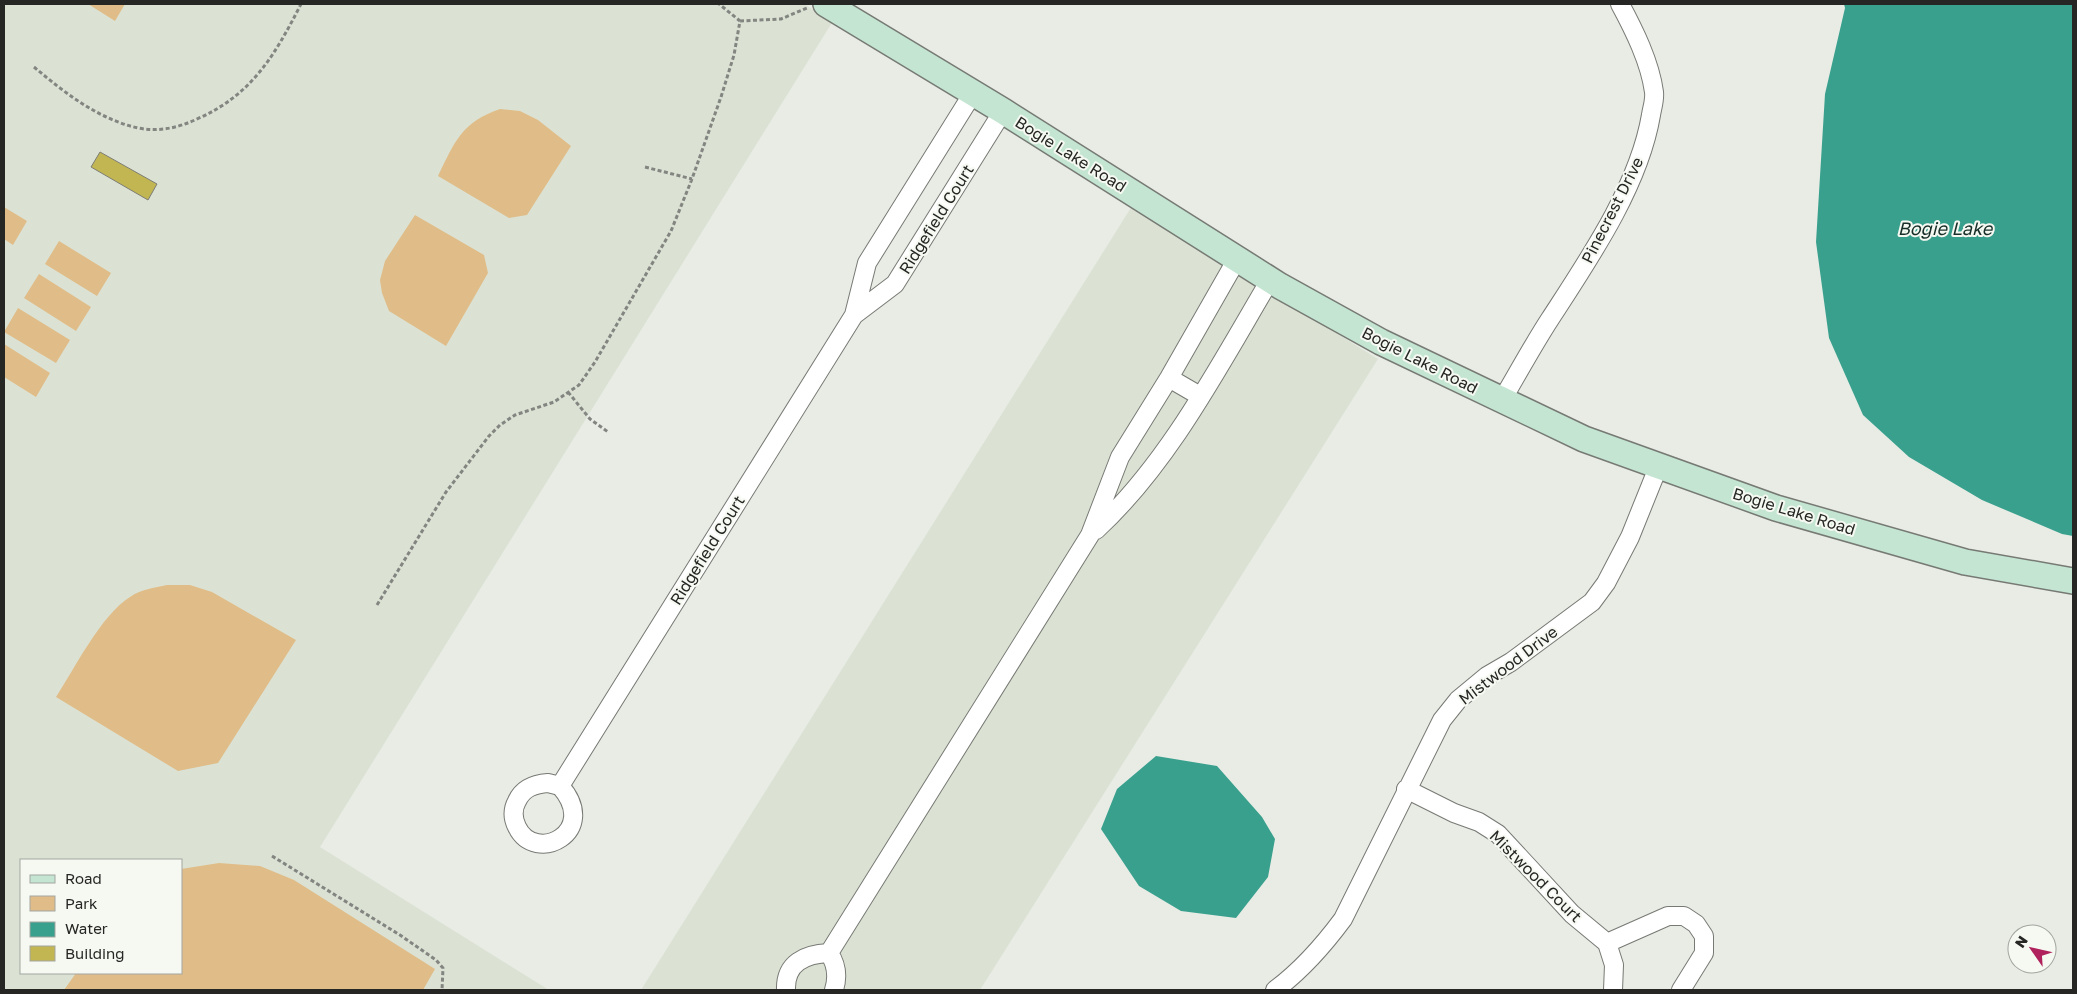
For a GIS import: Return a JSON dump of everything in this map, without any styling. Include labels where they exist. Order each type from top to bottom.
[{"type":"main road","name":"Bogie Lake Road","points":[[829,7],[1003,111],[1270,280],[1381,342],[1584,440],[1776,508],[1965,562],[2073,582]]},
{"type":"street","name":"Pinecrest Drive","points":[[1502,400],[1538,337],[1590,257],[1624,194],[1640,158],[1649,126],[1654,94],[1648,67],[1620,4]]},
{"type":"street","name":"Ridgefield Court","points":[[560,786],[854,315],[867,263],[973,93]]},
{"type":"street","name":"Ridgefield Court","points":[[854,315],[895,284],[1003,111]]},
{"type":"street","points":[[829,953],[1090,535],[1120,457],[1169,378],[1237,259]]},
{"type":"street","points":[[1090,535],[1117,511],[1145,478],[1171,442],[1270,280]]},
{"type":"street","points":[[1169,378],[1200,396]]},
{"type":"street","name":"Mistwood Drive","points":[[1275,990],[1296,974],[1327,941],[1343,919],[1442,720],[1458,700],[1487,676],[1511,662],[1592,602],[1606,583],[1630,537],[1659,465]]},
{"type":"street","name":"Mistwood Court","points":[[1406,789],[1454,813],[1479,822],[1498,834],[1572,914],[1607,944]]},
{"type":"street","points":[[1613,990],[1614,965],[1607,944],[1668,916],[1684,916],[1696,924],[1704,936],[1704,953],[1681,990]]},
{"type":"street","points":[[786,990],[786,979],[797,962],[812,954],[829,953]]},
{"type":"street","points":[[829,953],[833,959],[838,977],[834,990]]},
{"type":"path","points":[[34,67],[76,100],[108,118],[130,126],[151,130],[180,126],[221,108],[247,88],[275,50],[301,4]]},
{"type":"path","points":[[719,4],[740,21],[781,19],[829,7]]},
{"type":"path","points":[[377,605],[446,492],[489,436],[514,414],[554,402],[579,385],[595,362],[671,231],[692,178],[734,55],[740,21]]},
{"type":"path","points":[[645,167],[692,178]]},
{"type":"path","points":[[568,392],[590,419],[608,432]]},
{"type":"path","points":[[272,856],[436,960],[443,968],[442,990]]},
{"type":"shaded area","points":[[4,4],[804,4],[833,21],[320,847],[549,990],[4,990]]},
{"type":"shaded area","points":[[1132,206],[1378,359],[980,990],[641,990]]},
{"type":"green space","points":[[88,4],[125,4],[115,21]]},
{"type":"green space","points":[[500,109],[520,111],[538,120],[571,146],[527,215],[509,218],[438,176],[461,134],[477,120]]},
{"type":"green space","points":[[4,207],[27,221],[13,245],[4,239]]},
{"type":"green space","points":[[415,215],[484,255],[488,273],[446,346],[389,311],[382,293],[380,280],[385,261]]},
{"type":"green space","points":[[59,241],[111,273],[97,296],[45,264]]},
{"type":"green space","points":[[39,274],[91,307],[76,331],[24,298]]},
{"type":"green space","points":[[18,308],[70,340],[56,363],[4,332]]},
{"type":"green space","points":[[4,344],[50,373],[36,397],[4,377]]},
{"type":"green space","points":[[167,585],[190,585],[212,592],[296,640],[218,763],[178,771],[56,697],[99,629],[119,605],[139,592]]},
{"type":"green space","points":[[219,863],[260,866],[294,880],[435,969],[423,990],[64,990],[75,974],[182,974],[182,869]]},
{"type":"water","name":"Bogie Lake","points":[[1844,4],[2073,4],[2073,536],[2062,534],[1982,500],[1909,457],[1863,415],[1829,338],[1816,242],[1825,94],[1845,8]]},
{"type":"water","points":[[1156,756],[1217,766],[1262,817],[1275,839],[1268,877],[1236,918],[1181,911],[1139,886],[1101,829],[1117,789]]},
{"type":"building","points":[[100,152],[157,184],[148,200],[91,167]]}]
